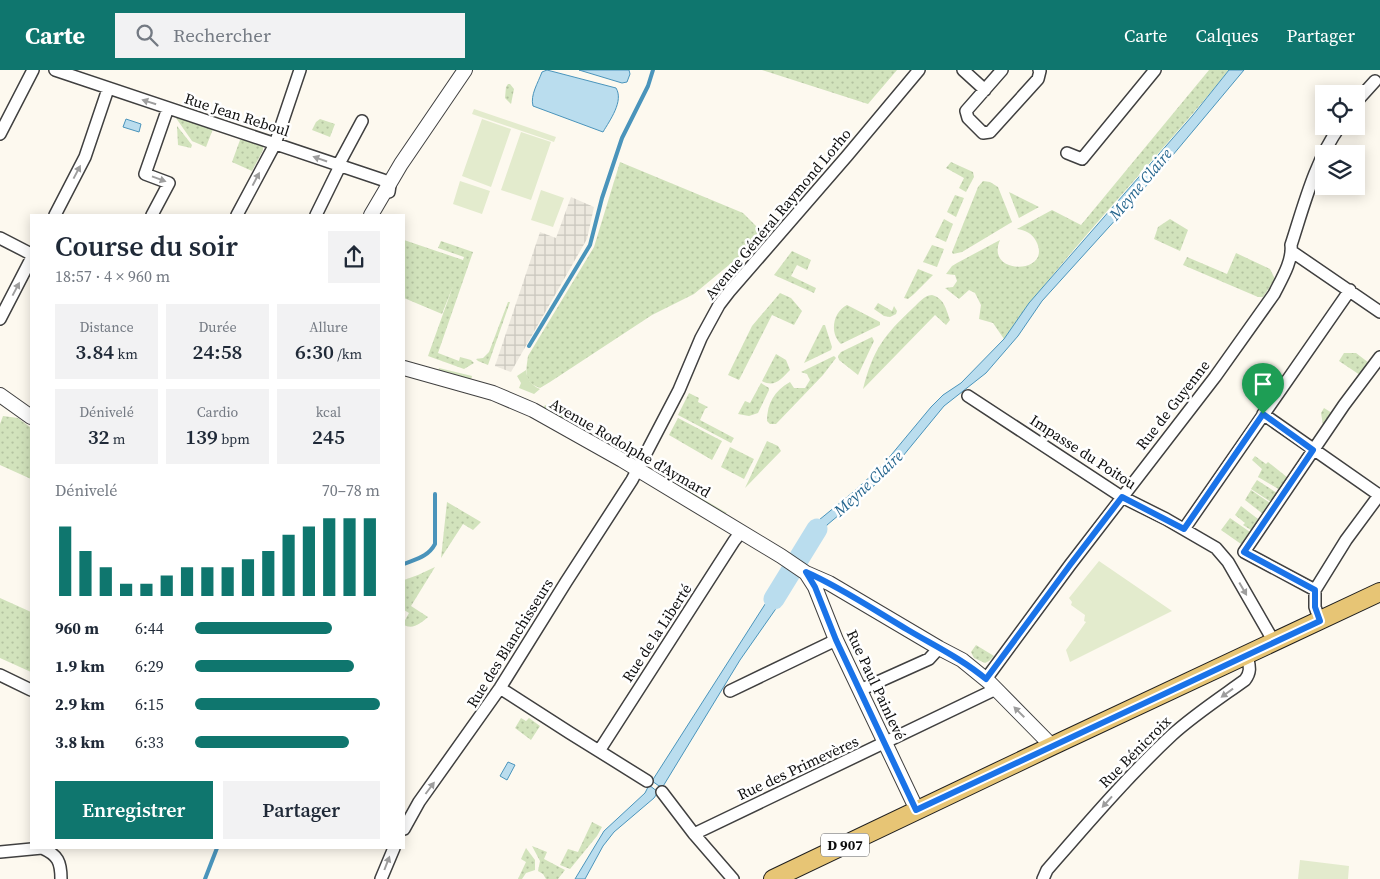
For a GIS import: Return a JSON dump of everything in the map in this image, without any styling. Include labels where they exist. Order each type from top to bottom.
[{"type":"main road","name":"D 907","points":[[774,879],[916,810],[1380,592]]},
{"type":"street","points":[[0,134],[33,70]]},
{"type":"street","name":"Rue Jean Reboul","points":[[55,70],[389,183]]},
{"type":"street","points":[[238,214],[274,144],[300,70]]},
{"type":"street","points":[[372,214],[428,122],[465,70]]},
{"type":"street","name":"Avenue Général Raymond Lorho","points":[[637,470],[679,390],[701,338],[724,298],[919,70]]},
{"type":"street","points":[[963,70],[985,90]]},
{"type":"street","points":[[1002,70],[966,111],[968,118],[983,133],[990,132],[1038,80],[1039,70]]},
{"type":"street","points":[[1067,153],[1082,158],[1155,70]]},
{"type":"street","points":[[1365,92],[1375,81]]},
{"type":"street","points":[[56,214],[85,157],[108,89]]},
{"type":"street","points":[[153,214],[169,183],[145,174],[168,108]]},
{"type":"street","points":[[316,214],[340,166],[340,162],[362,121]]},
{"type":"street","name":"Rue de Guyenne","points":[[986,679],[1070,565],[1216,377],[1274,294],[1282,279],[1292,251],[1291,245],[1315,172],[1334,135]]},
{"type":"street","points":[[372,214],[385,203],[405,171],[414,145]]},
{"type":"street","points":[[385,203],[390,188],[389,183]]},
{"type":"street","points":[[0,238],[30,253]]},
{"type":"street","points":[[1292,251],[1380,312]]},
{"type":"street","points":[[0,320],[30,261]]},
{"type":"street","points":[[1184,529],[1350,290]]},
{"type":"street","points":[[1315,590],[1244,552],[1313,450],[1380,357]]},
{"type":"street","name":"Avenue Rodolphe d'Aymard","points":[[405,368],[475,387],[511,399],[533,410],[806,572],[829,582],[962,660],[986,679],[1052,746]]},
{"type":"street","points":[[0,395],[30,416]]},
{"type":"street","name":"Impasse du Poitou","points":[[968,396],[1122,497],[1216,548],[1228,562],[1274,642]]},
{"type":"street","points":[[1263,414],[1380,494],[1346,540],[1315,590],[1315,607],[1320,621]]},
{"type":"street","name":"Rue des Blanchisseurs","points":[[405,827],[419,802],[500,688],[637,470]]},
{"type":"street","name":"Rue de la Liberté","points":[[599,751],[741,532]]},
{"type":"street","name":"Rue Paul Painlevé","points":[[806,572],[815,587],[836,640],[916,810]]},
{"type":"street","points":[[815,587],[829,582]]},
{"type":"street","points":[[730,691],[836,640]]},
{"type":"street","points":[[860,690],[930,658],[939,648]]},
{"type":"street","name":"Rue Bénicroix","points":[[1043,879],[1047,870],[1116,792],[1166,742],[1193,717],[1245,680],[1250,669],[1247,655]]},
{"type":"street","points":[[0,675],[30,690]]},
{"type":"street","points":[[500,688],[648,781]]},
{"type":"street","name":"Rue des Primevères","points":[[694,834],[996,689]]},
{"type":"street","points":[[662,792],[694,834],[733,879]]},
{"type":"street","points":[[0,852],[32,849]]},
{"type":"street","points":[[44,849],[56,855],[59,860],[61,875]]},
{"type":"street","points":[[381,879],[394,849]]},
{"type":"green space","points":[[762,70],[897,70],[868,104]]},
{"type":"green space","points":[[1209,70],[1229,70],[1085,236],[1004,339],[993,323],[979,319],[981,305],[975,293],[969,290],[959,299],[945,288],[953,287],[957,281],[955,275],[946,274],[952,266],[1000,240],[998,252],[1001,260],[1009,265],[1019,267],[1028,265],[1036,260],[1039,252],[1036,241],[1028,232],[1017,229],[1052,210],[1081,225]]},
{"type":"green space","points":[[508,84],[514,89],[511,104],[505,98]]},
{"type":"green space","points":[[474,109],[556,137],[554,142],[472,114]]},
{"type":"green space","points":[[177,116],[213,129],[206,147],[192,141],[176,118]]},
{"type":"green space","points":[[320,119],[335,124],[330,137],[312,130]]},
{"type":"green space","points":[[482,119],[511,129],[491,187],[462,176]]},
{"type":"green space","points":[[177,126],[192,145],[191,148],[178,145]]},
{"type":"green space","points":[[521,132],[551,142],[531,200],[501,190]]},
{"type":"green space","points":[[244,139],[263,145],[263,150],[252,171],[232,162],[240,140]]},
{"type":"green space","points":[[620,162],[743,213],[765,235],[694,294],[652,315],[540,388],[528,380],[526,371],[528,356],[594,247]]},
{"type":"green space","points":[[951,162],[973,172],[974,177],[966,192],[959,188],[964,178],[946,168]]},
{"type":"green space","points":[[460,181],[490,191],[482,214],[453,204]]},
{"type":"green space","points":[[983,181],[990,182],[998,187],[1012,222],[962,252],[953,254],[952,252],[978,187]]},
{"type":"green space","points":[[541,190],[564,198],[553,227],[531,220]]},
{"type":"green space","points":[[1009,192],[1039,207],[1019,218]]},
{"type":"green space","points":[[955,195],[964,198],[956,217],[947,212]]},
{"type":"green space","points":[[944,219],[953,224],[946,242],[935,237]]},
{"type":"green space","points":[[1170,219],[1188,230],[1180,251],[1154,239],[1158,227]]},
{"type":"green space","points":[[405,240],[463,260],[464,257],[438,248],[441,241],[473,252],[438,353],[459,361],[460,357],[471,360],[474,363],[464,369],[428,356],[453,286],[442,314],[405,298]]},
{"type":"green space","points":[[932,245],[944,249],[937,267],[923,262]]},
{"type":"green space","points":[[792,251],[811,260],[807,270],[797,265],[791,276],[816,288],[814,293],[774,275]]},
{"type":"green space","points":[[1236,253],[1270,269],[1275,279],[1263,297],[1258,297],[1183,265],[1187,257],[1227,274]]},
{"type":"green space","points":[[918,269],[933,275],[908,299],[904,298]]},
{"type":"green space","points":[[780,293],[791,298],[802,311],[794,325],[772,315],[739,380],[728,375],[752,326]]},
{"type":"green space","points":[[932,295],[942,301],[950,320],[946,325],[935,315],[863,389],[871,364],[887,335],[922,300]]},
{"type":"green space","points":[[508,302],[510,302],[488,365],[478,361],[476,359],[483,358],[489,352]]},
{"type":"green space","points":[[878,303],[892,311],[894,306],[897,311],[896,314],[890,317],[884,316],[874,309]]},
{"type":"green space","points":[[847,305],[880,322],[880,325],[841,344],[835,334],[834,323],[838,312]]},
{"type":"green space","points":[[823,325],[825,325],[832,347],[831,350],[804,363]]},
{"type":"green space","points":[[872,337],[874,341],[858,375],[839,360],[838,356],[841,352]]},
{"type":"green space","points":[[1344,353],[1356,353],[1369,363],[1360,375],[1339,361]]},
{"type":"green space","points":[[776,354],[786,360],[790,370],[774,383],[762,381]]},
{"type":"green space","points":[[834,356],[836,358],[823,375],[776,424],[770,424],[767,421],[768,409],[772,398],[790,382],[794,388],[805,388],[810,380],[807,374],[801,372]]},
{"type":"green space","points":[[439,368],[472,376],[471,380],[438,372]]},
{"type":"green space","points":[[526,370],[530,382],[540,389],[534,394],[519,388],[521,383],[517,376]]},
{"type":"green space","points":[[761,383],[769,388],[769,390],[758,413],[749,416],[738,414],[745,401],[750,403]]},
{"type":"green space","points":[[689,393],[699,398],[698,402],[708,407],[705,409],[700,420],[734,438],[731,443],[678,415]]},
{"type":"green space","points":[[545,405],[589,431],[587,434],[543,409]]},
{"type":"green space","points":[[1324,408],[1332,413],[1323,425],[1321,413]]},
{"type":"green space","points":[[3,416],[18,418],[30,427],[30,479],[0,465],[0,424]]},
{"type":"green space","points":[[678,418],[722,441],[712,460],[669,435]]},
{"type":"green space","points":[[767,441],[778,446],[781,451],[745,488]]},
{"type":"green space","points":[[730,447],[754,459],[744,479],[721,467]]},
{"type":"green space","points":[[1255,456],[1266,464],[1268,462],[1288,478],[1280,490],[1258,477],[1262,469],[1252,460]]},
{"type":"green space","points":[[667,478],[727,513],[722,514],[666,481]]},
{"type":"green space","points":[[1257,480],[1277,493],[1271,502],[1251,489]]},
{"type":"green space","points":[[1251,490],[1270,503],[1263,514],[1245,500]]},
{"type":"green space","points":[[447,502],[481,522],[473,530],[463,524],[441,558]]},
{"type":"green space","points":[[1241,506],[1258,519],[1251,530],[1243,525],[1245,523],[1235,515]]},
{"type":"green space","points":[[1230,518],[1250,532],[1241,544],[1221,530]]},
{"type":"green space","points":[[1099,561],[1172,611],[1070,662],[1066,650],[1086,622],[1084,621],[1085,615],[1071,605],[1072,602],[1069,598]]},
{"type":"green space","points":[[435,567],[411,606],[428,617],[411,627],[405,625],[405,620],[409,613],[405,611],[405,580]]},
{"type":"green space","points":[[0,598],[30,612],[30,672],[0,658]]},
{"type":"green space","points":[[976,645],[994,656],[985,663],[974,658],[971,652]]},
{"type":"green space","points":[[521,718],[526,721],[529,718],[540,726],[531,740],[515,728]]},
{"type":"green space","points":[[592,822],[602,827],[597,836],[570,869],[560,865],[568,849],[578,852]]},
{"type":"green space","points":[[532,846],[547,852],[544,859],[565,870],[558,879],[546,879],[538,871],[540,861]]},
{"type":"green space","points":[[526,848],[535,860],[535,870],[526,873],[522,879],[518,879],[526,862],[521,859]]},
{"type":"green space","points":[[1300,860],[1349,866],[1348,879],[1298,879]]},
{"type":"shaded area","points":[[571,197],[594,207],[587,239],[511,372],[495,366],[540,232],[556,238]]},
{"type":"water","points":[[547,70],[616,88],[618,93],[617,104],[603,132],[533,106],[535,89],[542,72]]},
{"type":"water","points":[[579,70],[629,70],[630,74],[627,82],[622,83]]},
{"type":"water","points":[[1229,70],[1244,70],[1157,174],[1042,301],[1018,336],[986,373],[944,406],[889,473],[827,525],[806,556],[796,551],[819,520],[882,466],[931,407],[943,395],[961,383],[1004,339],[1029,303],[1193,115]]},
{"type":"water","points":[[126,119],[141,124],[139,132],[123,127]]},
{"type":"water","points":[[785,573],[796,580],[740,660],[662,788],[652,781]]},
{"type":"water","points":[[508,762],[515,765],[507,780],[500,776]]},
{"type":"water","points":[[649,785],[658,792],[654,798],[614,832],[603,846],[585,879],[575,879],[604,831],[645,793]]},
{"type":"waterway","points":[[529,346],[590,245],[602,198],[622,138],[648,86],[653,70]]},
{"type":"waterway","points":[[405,564],[425,555],[435,544],[435,494]]},
{"type":"waterway","name":"Meyne Claire","points":[[774,599],[817,529]]},
{"type":"waterway","points":[[205,879],[217,849]]},
{"type":"route","points":[[1263,414],[1313,450],[1244,552],[1315,590],[1315,607],[1320,621],[916,810],[836,640],[815,587],[806,572],[829,582],[962,660],[986,679],[1122,497],[1184,529],[1263,414]]}]
